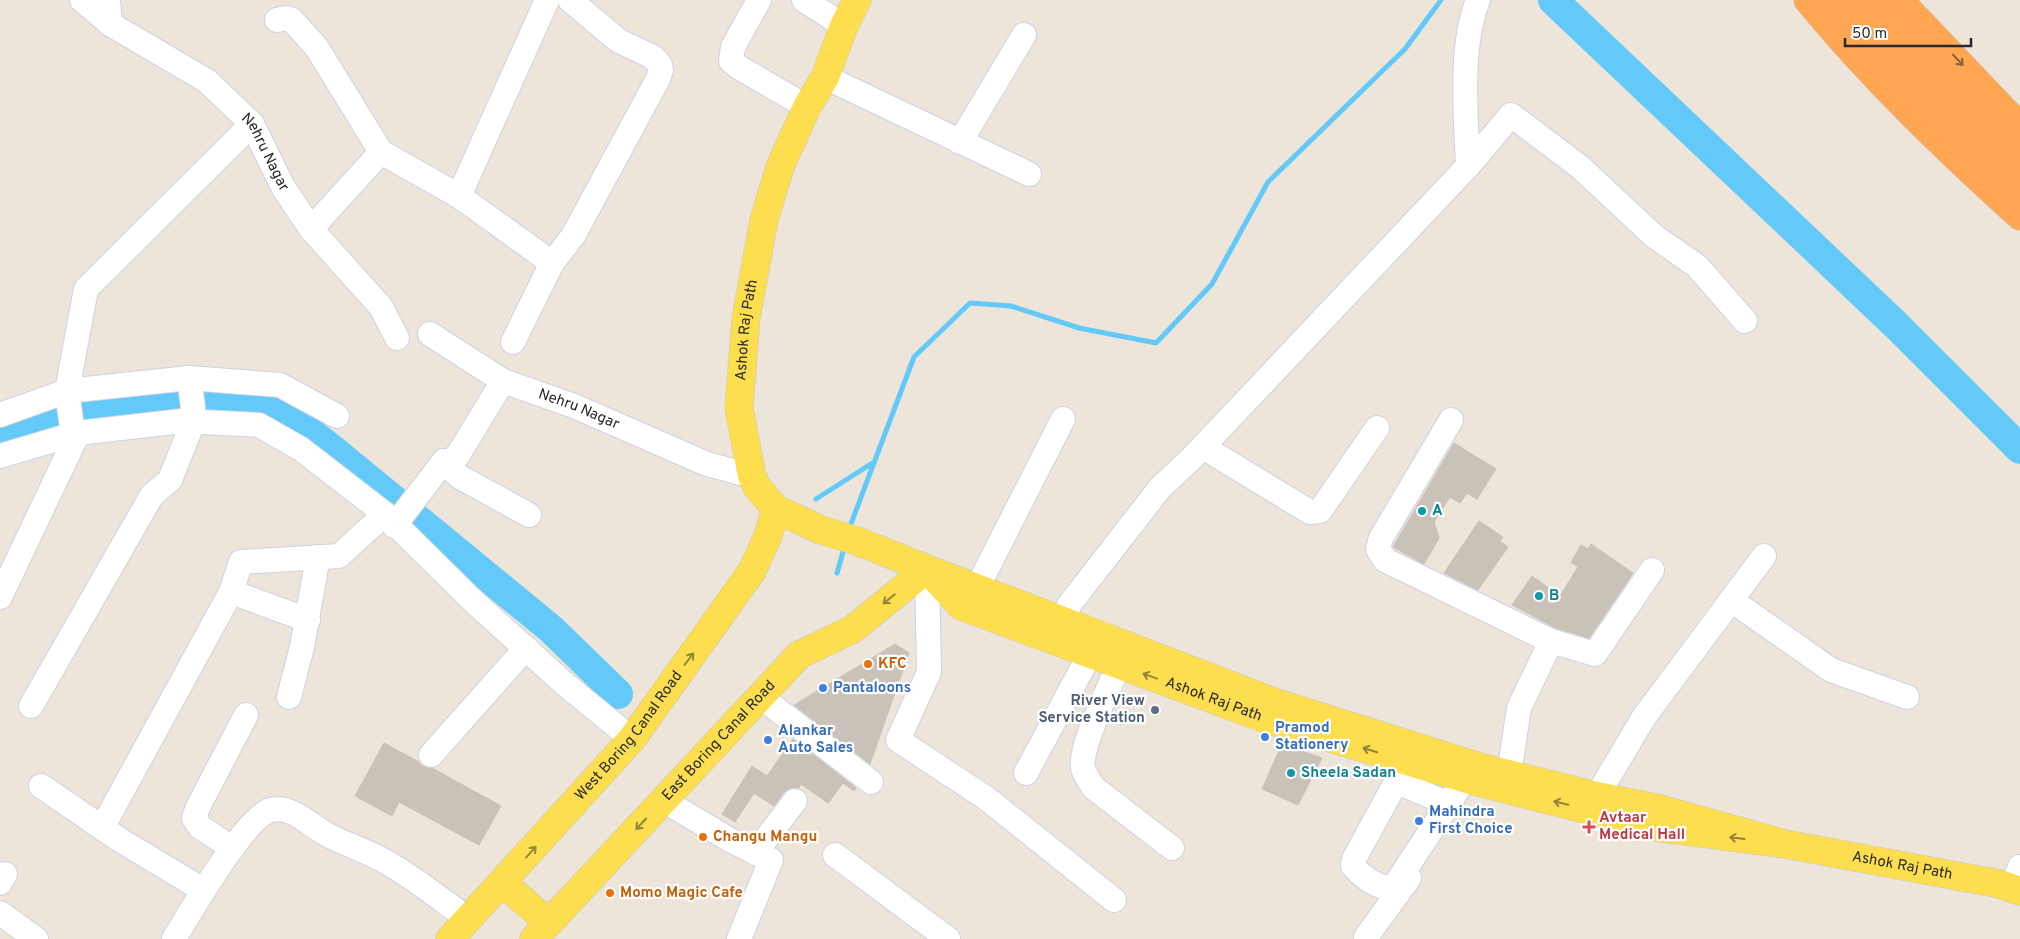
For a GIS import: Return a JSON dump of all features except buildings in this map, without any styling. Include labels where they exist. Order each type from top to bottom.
[{"type":"highway","points":[[1808,0],[1880,81],[1967,168],[2020,216]]},
{"type":"highway","points":[[1824,0],[2020,208]]},
{"type":"highway","points":[[1839,0],[1960,125],[2020,194]]},
{"type":"highway","points":[[1855,0],[1970,118],[2020,177]]},
{"type":"highway","points":[[1870,0],[1956,88],[2020,163]]},
{"type":"highway","points":[[1899,0],[2020,127]]},
{"type":"main road","name":"Ashok Raj Path","points":[[857,0],[844,26],[825,77],[807,107],[780,167],[764,220],[746,318],[740,408],[752,476],[757,487],[776,509],[821,530],[857,541],[1274,702],[1473,776],[1594,804]]},
{"type":"main road","name":"West Boring Canal Road","points":[[450,939],[503,883],[632,739],[748,578],[768,536],[776,509]]},
{"type":"main road","name":"Ashok Raj Path","points":[[927,569],[961,606],[1266,719],[1402,772],[1473,776],[1509,774],[1655,827],[1785,844],[2017,882]]},
{"type":"main road","name":"East Boring Canal Road","points":[[541,931],[799,655],[852,629],[927,569]]},
{"type":"main road","points":[[503,883],[541,931]]},
{"type":"street","name":"Nehru Nagar","points":[[82,0],[110,24],[207,81],[252,124],[283,187],[311,229],[381,307],[397,338]]},
{"type":"street","points":[[108,0],[110,24]]},
{"type":"street","points":[[459,196],[547,0]]},
{"type":"street","points":[[513,342],[552,263],[573,236],[662,70],[652,57],[619,41],[570,0]]},
{"type":"street","points":[[759,0],[733,47],[731,61],[807,107]]},
{"type":"street","points":[[804,0],[844,26]]},
{"type":"street","points":[[1468,166],[1465,85],[1470,36],[1478,0]]},
{"type":"street","points":[[277,20],[286,18],[292,20],[317,48],[381,152],[459,196],[552,263]]},
{"type":"street","points":[[960,142],[1024,35]]},
{"type":"street","points":[[825,77],[1029,174]]},
{"type":"street","points":[[1065,622],[1069,605],[1160,488],[1203,447],[1468,166],[1511,115],[1580,166],[1654,236],[1697,266],[1746,321]]},
{"type":"street","points":[[0,596],[71,414],[86,290],[252,124]]},
{"type":"street","points":[[311,229],[381,152]]},
{"type":"street","name":"Nehru Nagar","points":[[430,334],[503,381],[574,406],[707,464],[752,476]]},
{"type":"street","points":[[102,828],[231,592],[241,562],[339,556],[400,512],[446,462],[458,455],[503,381]]},
{"type":"street","points":[[0,415],[71,414],[280,385],[338,416]]},
{"type":"street","points":[[31,706],[152,495],[170,480],[192,398]]},
{"type":"street","points":[[0,456],[71,414],[192,398],[259,425],[301,449],[400,512],[526,648],[632,739]]},
{"type":"street","points":[[977,588],[1063,419]]},
{"type":"street","points":[[1451,420],[1381,538],[1378,549],[1385,560],[1551,641],[1595,654],[1652,570]]},
{"type":"street","points":[[1203,447],[1310,512],[1320,511],[1377,428]]},
{"type":"street","points":[[446,462],[460,477],[529,515]]},
{"type":"street","points":[[1594,804],[1644,717],[1764,556]]},
{"type":"street","points":[[289,697],[308,620],[318,557]]},
{"type":"street","points":[[927,569],[928,672],[898,740],[986,798],[1114,900]]},
{"type":"street","points":[[231,592],[308,620]]},
{"type":"street","points":[[1731,600],[1831,670],[1907,697]]},
{"type":"street","points":[[1509,774],[1519,708],[1551,641]]},
{"type":"street","points":[[431,755],[526,648]]},
{"type":"street","points":[[1026,773],[1090,654]]},
{"type":"street","points":[[1119,665],[1088,742],[1083,766],[1086,778],[1094,788],[1172,848]]},
{"type":"street","points":[[761,697],[871,782]]},
{"type":"street","points":[[232,848],[200,827],[194,818],[246,715]]},
{"type":"street","points":[[1449,804],[1402,772],[1354,859],[1353,866],[1358,872],[1379,886],[1386,888],[1395,885],[1449,804],[1473,776]]},
{"type":"street","points":[[1366,937],[1442,833],[1473,776]]},
{"type":"street","points":[[41,786],[102,828],[203,890]]},
{"type":"street","points":[[663,800],[730,840],[771,860],[740,939]]},
{"type":"street","points":[[756,853],[795,801]]},
{"type":"street","points":[[174,939],[203,890],[232,848],[262,815],[272,810],[285,811],[303,818],[324,833],[388,863],[468,919]]},
{"type":"street","points":[[835,855],[923,931],[948,939]]},
{"type":"street","points":[[0,913],[36,939]]},
{"type":"waterway","points":[[849,529],[914,357],[970,303],[1011,306],[1079,328],[1156,343],[1212,284],[1268,182],[1405,49],[1441,0]]},
{"type":"waterway","points":[[1553,0],[1896,325],[2020,449]]},
{"type":"waterway","points":[[0,434],[59,413],[90,406],[232,401],[283,411],[551,629],[618,694]]},
{"type":"waterway","points":[[816,499],[874,462]]},
{"type":"waterway","points":[[837,573],[845,545]]},
{"type":"place","name":"A","points":[[1422,511]]},
{"type":"place","name":"B","points":[[1539,596]]},
{"type":"place","name":"KFC","points":[[868,664]]},
{"type":"place","name":"Pantaloons","points":[[823,688]]},
{"type":"place","name":"River View Service Station","points":[[1155,710]]},
{"type":"place","name":"Pramod Stationery","points":[[1265,737]]},
{"type":"place","name":"Alankar Auto Sales","points":[[768,740]]},
{"type":"place","name":"Sheela Sadan","points":[[1291,773]]},
{"type":"place","name":"Mahindra First Choice","points":[[1419,821]]},
{"type":"place","name":"Avtaar Medical Hall","points":[[1589,827]]},
{"type":"place","name":"Changu Mangu","points":[[703,837]]},
{"type":"place","name":"Momo Magic Cafe","points":[[610,893]]}]
